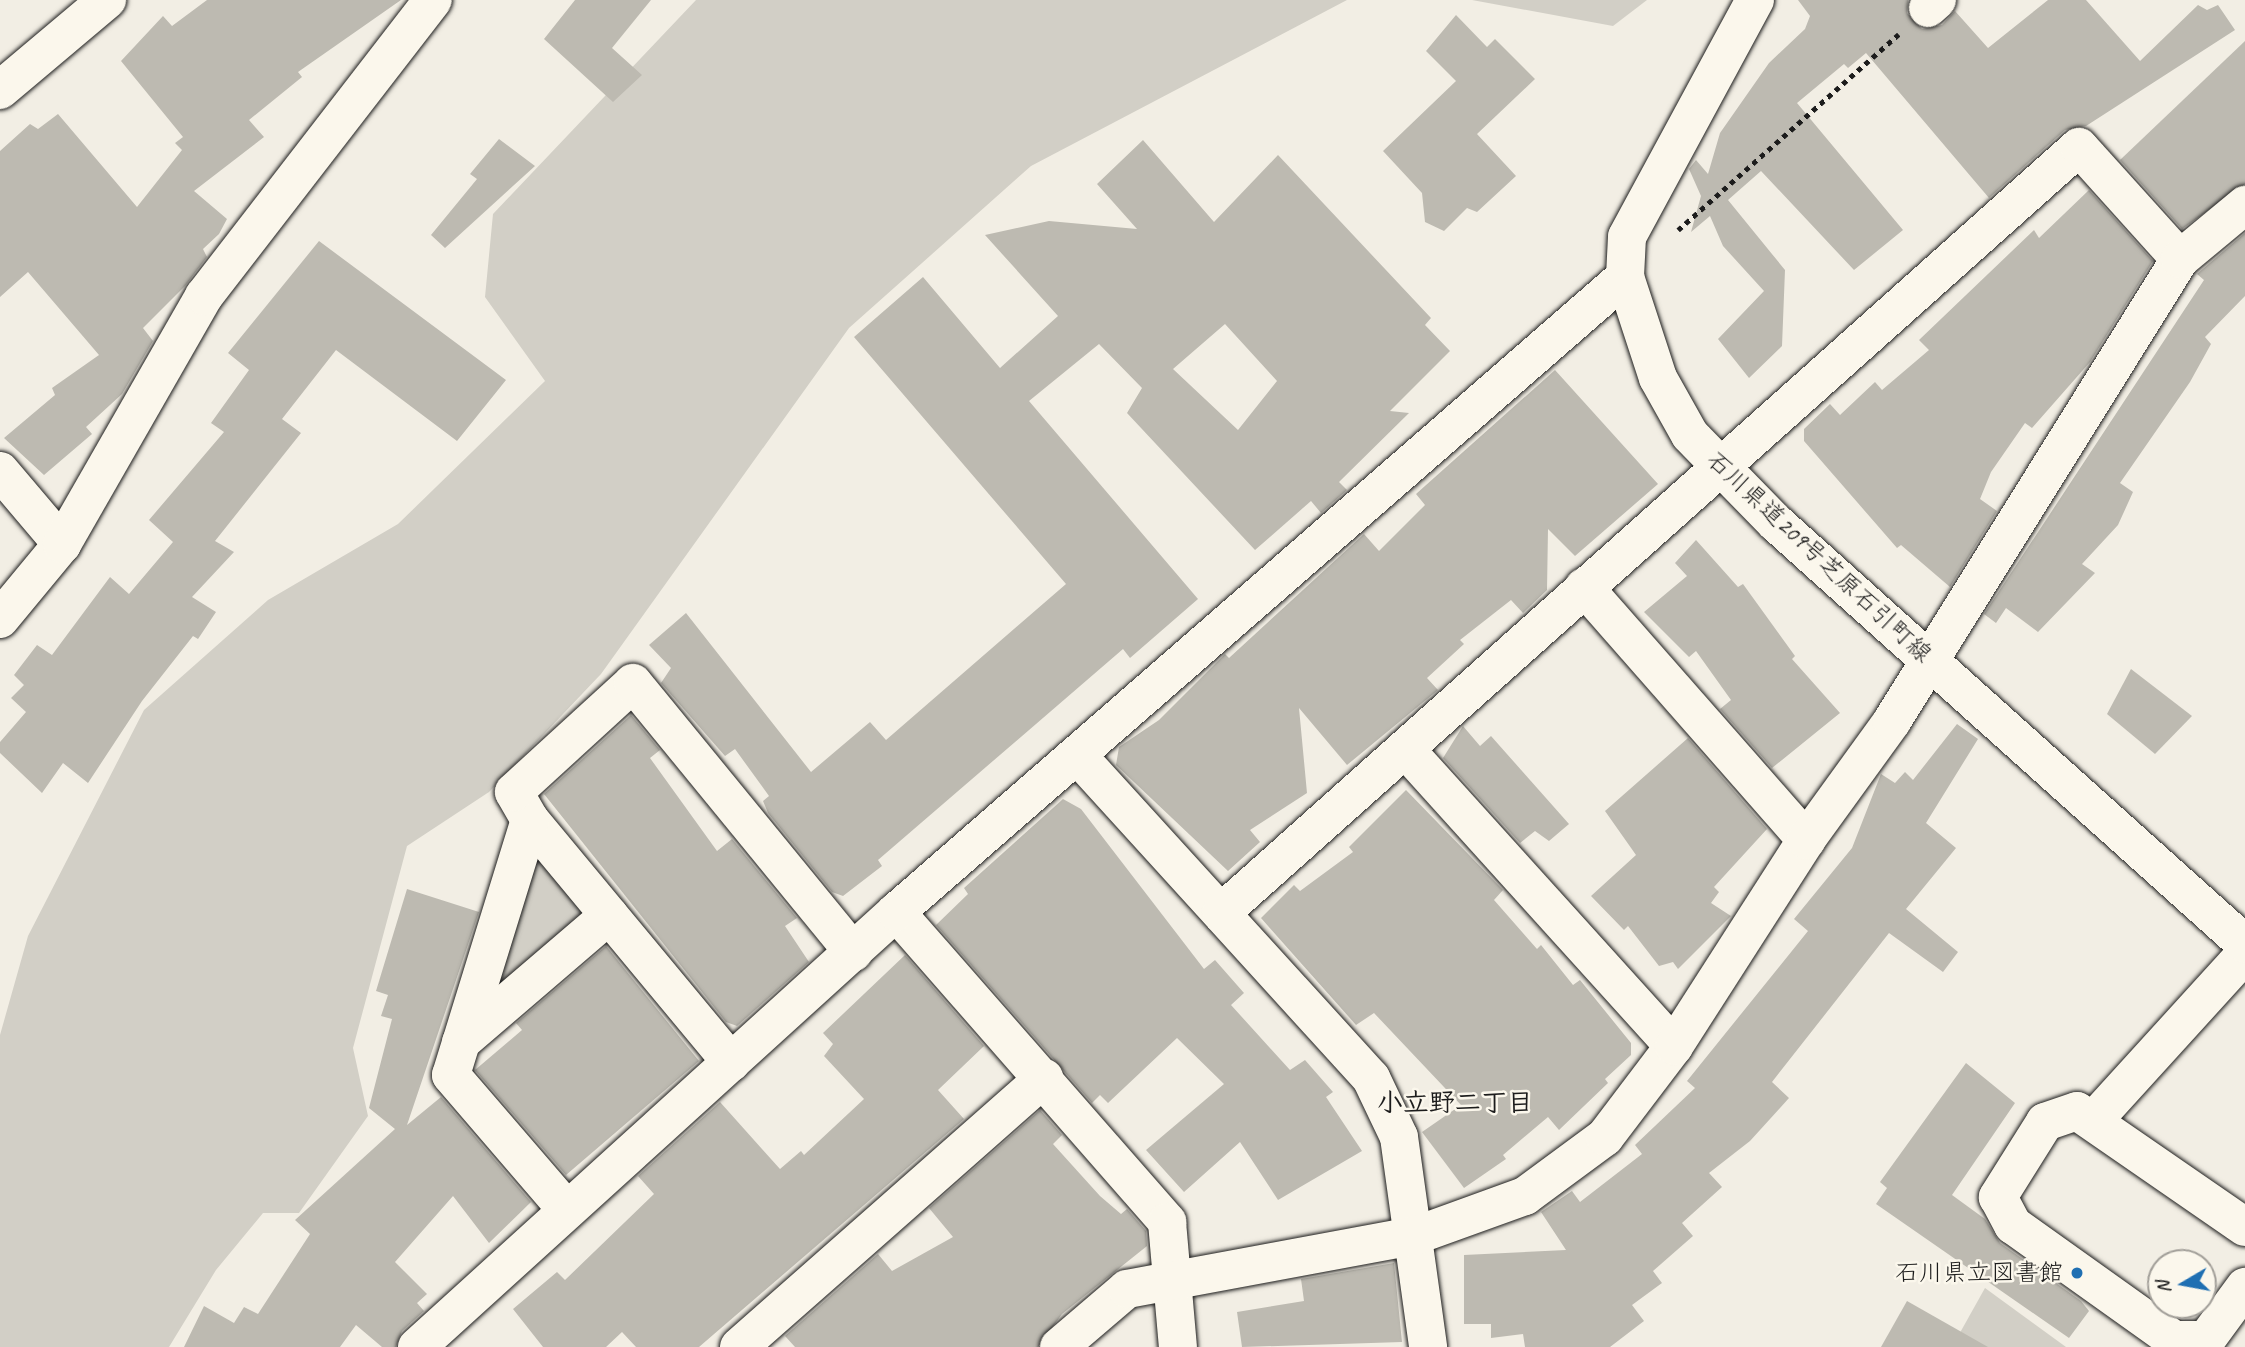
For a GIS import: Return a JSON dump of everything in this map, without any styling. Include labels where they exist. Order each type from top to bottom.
[{"type":"street","points":[[0,90],[107,0]]},
{"type":"street","points":[[0,619],[62,544],[204,296],[433,0]]},
{"type":"street","name":"石川県道209号芝原石引町線","points":[[1755,0],[1643,199],[1627,237],[1625,277],[1658,378],[1689,435],[1719,468],[2245,944]]},
{"type":"street","points":[[1221,913],[1407,751],[1584,587],[2079,147],[2180,259]]},
{"type":"street","points":[[1059,1347],[1127,1289],[1417,1235],[1525,1196],[1605,1138],[1674,1046],[1806,840],[1929,660],[2180,259],[2245,205]]},
{"type":"street","points":[[417,1347],[896,912],[1625,277]]},
{"type":"street","points":[[0,471],[62,544]]},
{"type":"street","points":[[1584,587],[1806,840]]},
{"type":"street","points":[[731,1062],[530,820],[514,792],[633,683],[853,952]]},
{"type":"street","points":[[1407,751],[1674,1046]]},
{"type":"street","points":[[1077,755],[1371,1078],[1399,1137],[1417,1235],[1428,1347]]},
{"type":"street","points":[[530,820],[451,1075],[567,1210]]},
{"type":"street","points":[[896,912],[1044,1078],[1167,1222],[1178,1347]]},
{"type":"street","points":[[461,1042],[609,915]]},
{"type":"street","points":[[2094,1120],[2245,954]]},
{"type":"street","points":[[739,1347],[1044,1078]]},
{"type":"street","points":[[2245,1227],[2094,1120],[2065,1110],[2045,1122],[2001,1187],[2004,1218],[2184,1343],[2214,1333],[2245,1287]]},
{"type":"path","points":[[1625,277],[1933,4]]},
{"type":"shaded area","points":[[696,0],[1347,0],[1031,166],[849,328],[601,674],[489,792],[407,846],[353,1048],[368,1116],[299,1213],[263,1213],[216,1270],[169,1347],[0,1347],[0,1035],[28,936],[144,710],[268,600],[398,524],[545,381],[485,297],[493,214]]},
{"type":"shaded area","points":[[1472,0],[1647,0],[1613,26]]},
{"type":"shaded area","points":[[530,853],[549,855],[581,902],[583,918],[494,1000]]},
{"type":"shaded area","points":[[1985,1288],[2066,1347],[1952,1347]]},
{"type":"building","points":[[207,0],[401,0],[298,72],[302,77],[249,120],[264,137],[194,191],[227,219],[219,234],[203,249],[207,257],[185,286],[143,328],[153,341],[122,394],[86,427],[92,434],[44,475],[4,438],[55,395],[52,388],[99,355],[28,272],[0,297],[0,151],[30,124],[38,129],[58,114],[137,207],[182,150],[175,143],[183,137],[121,61],[163,16],[172,26]]},
{"type":"building","points":[[575,0],[651,0],[612,48],[642,75],[613,102],[544,39]]},
{"type":"building","points":[[1798,0],[1908,0],[1907,13],[1922,29],[1942,25],[1955,11],[1988,48],[2048,0],[2086,0],[2140,61],[2198,5],[2207,10],[2218,5],[2235,30],[2086,126],[2065,130],[1989,198],[1866,53],[1848,68],[1844,64],[1797,103],[1903,230],[1854,270],[1761,171],[1728,200],[1785,270],[1782,346],[1749,378],[1718,339],[1764,291],[1723,246],[1710,216],[1691,232],[1701,196],[1689,169],[1696,160],[1708,174],[1720,133],[1769,63],[1805,29],[1810,16]]},
{"type":"building","points":[[1456,15],[1487,47],[1495,39],[1535,79],[1477,134],[1516,176],[1477,212],[1467,208],[1444,231],[1425,222],[1422,193],[1383,151],[1456,81],[1426,51]]},
{"type":"building","points":[[2245,41],[2245,184],[2182,229],[2120,160]]},
{"type":"building","points":[[499,139],[535,166],[445,248],[431,235],[477,179],[470,174]]},
{"type":"building","points":[[1143,140],[1214,222],[1278,155],[1431,318],[1425,325],[1450,351],[1390,411],[1409,413],[1339,482],[1347,490],[1321,513],[1311,501],[1255,550],[1127,413],[1142,388],[1099,344],[1029,401],[1198,599],[1130,658],[1123,649],[878,860],[882,866],[843,896],[832,892],[768,813],[763,801],[769,796],[735,749],[725,756],[661,683],[671,668],[649,645],[686,613],[811,772],[870,722],[886,740],[1066,584],[854,337],[923,277],[1000,368],[1058,316],[985,235],[1049,221],[1137,229],[1097,184]],"holes":[[[1225,324],[1277,381],[1238,430],[1173,369]]]},
{"type":"building","points":[[2089,190],[2153,261],[2090,362],[2032,428],[2025,423],[1991,472],[1980,499],[1997,511],[1950,587],[1901,545],[1897,548],[1804,441],[1804,429],[1830,404],[1840,415],[1875,382],[1882,390],[1929,350],[1919,340],[2034,230],[2039,238]]},
{"type":"building","points":[[2245,233],[2245,296],[2205,337],[2211,344],[2190,382],[2120,483],[2133,492],[2118,525],[2082,564],[2095,573],[2038,632],[2006,608],[1996,623],[1984,614],[2204,280],[2197,274]]},
{"type":"building","points":[[319,241],[506,380],[457,441],[336,350],[282,419],[301,433],[215,541],[234,552],[192,597],[216,612],[198,639],[193,636],[142,701],[88,783],[63,763],[42,793],[0,753],[0,742],[26,712],[11,698],[24,685],[14,675],[37,645],[52,655],[110,577],[129,594],[173,542],[149,520],[224,432],[211,423],[249,370],[228,353]]},
{"type":"building","points":[[1555,370],[1658,484],[1575,556],[1548,529],[1547,590],[1523,613],[1511,600],[1460,640],[1464,644],[1427,678],[1438,690],[1347,765],[1299,708],[1307,793],[1250,830],[1260,842],[1228,871],[1116,765],[1119,747],[1159,720],[1225,654],[1229,658],[1364,534],[1379,551],[1425,505],[1416,494]]},
{"type":"building","points":[[1696,540],[1738,587],[1743,584],[1795,656],[1792,659],[1840,713],[1772,768],[1720,709],[1731,700],[1696,651],[1689,657],[1644,612],[1687,576],[1675,563]]},
{"type":"building","points":[[2131,669],[2192,716],[2155,754],[2107,714]]},
{"type":"building","points":[[631,715],[660,750],[650,758],[717,851],[732,839],[797,918],[785,926],[809,962],[737,1026],[726,1022],[544,794]]},
{"type":"building","points":[[1957,724],[1978,739],[1926,823],[1956,848],[1906,909],[1958,952],[1943,972],[1889,933],[1772,1082],[1789,1098],[1750,1141],[1709,1173],[1722,1187],[1682,1223],[1693,1236],[1653,1271],[1662,1283],[1632,1305],[1644,1321],[1610,1347],[1525,1347],[1523,1334],[1491,1338],[1491,1324],[1464,1324],[1464,1255],[1566,1250],[1541,1212],[1572,1191],[1580,1202],[1642,1154],[1635,1145],[1695,1088],[1687,1081],[1808,931],[1794,919],[1852,848],[1881,774],[1895,783],[1905,772],[1913,780]]},
{"type":"building","points":[[1463,726],[1480,746],[1491,736],[1569,824],[1549,841],[1535,831],[1520,843],[1443,758]]},
{"type":"building","points":[[1688,738],[1767,829],[1714,887],[1719,892],[1711,903],[1731,916],[1678,969],[1673,962],[1659,966],[1628,926],[1624,930],[1591,896],[1636,855],[1605,811]]},
{"type":"building","points":[[1406,790],[1503,890],[1494,900],[1537,949],[1541,945],[1573,985],[1580,980],[1631,1043],[1631,1055],[1605,1079],[1608,1083],[1559,1130],[1548,1117],[1503,1155],[1506,1159],[1464,1188],[1422,1132],[1461,1105],[1374,1013],[1356,1025],[1261,918],[1294,885],[1300,891],[1353,852],[1349,847]]},
{"type":"building","points":[[1063,799],[1081,809],[1204,969],[1215,960],[1244,993],[1231,1005],[1290,1070],[1305,1060],[1333,1092],[1326,1097],[1362,1151],[1278,1200],[1240,1142],[1184,1192],[1146,1150],[1224,1084],[1177,1038],[1108,1103],[1100,1095],[1092,1103],[936,925],[968,894],[964,888]]},
{"type":"building","points":[[407,889],[479,912],[407,1125],[441,1097],[531,1202],[489,1243],[453,1196],[395,1262],[427,1294],[417,1303],[424,1311],[402,1331],[396,1347],[382,1347],[356,1325],[340,1347],[184,1347],[204,1306],[234,1323],[244,1307],[258,1314],[310,1234],[295,1220],[395,1129],[369,1108],[392,1019],[381,1016],[388,995],[376,991]]},
{"type":"building","points":[[606,946],[699,1061],[566,1175],[475,1070],[522,1030],[516,1023]]},
{"type":"building","points":[[905,955],[984,1046],[938,1090],[964,1119],[699,1347],[636,1347],[622,1332],[606,1347],[543,1347],[513,1309],[557,1272],[565,1280],[654,1194],[638,1176],[720,1102],[780,1169],[801,1151],[804,1155],[864,1099],[824,1056],[833,1044],[823,1033]]},
{"type":"building","points":[[1966,1063],[2015,1103],[1952,1195],[1985,1219],[2000,1243],[2081,1301],[2089,1311],[2069,1338],[1876,1204],[1887,1188],[1880,1182]]},
{"type":"building","points":[[1040,1110],[1062,1135],[1053,1144],[1100,1196],[1121,1214],[1127,1209],[1146,1231],[1147,1246],[1062,1314],[1038,1347],[795,1347],[785,1336],[878,1254],[892,1271],[953,1237],[929,1208]]},
{"type":"building","points":[[1394,1263],[1402,1342],[1242,1347],[1237,1312],[1304,1301],[1301,1279]]},
{"type":"building","points":[[1907,1301],[1988,1347],[1881,1347]]},
{"type":"place","name":"石川県立図書館","points":[[2077,1273]]},
{"type":"district","name":"小立野二丁目","points":[[1455,1103]]}]
